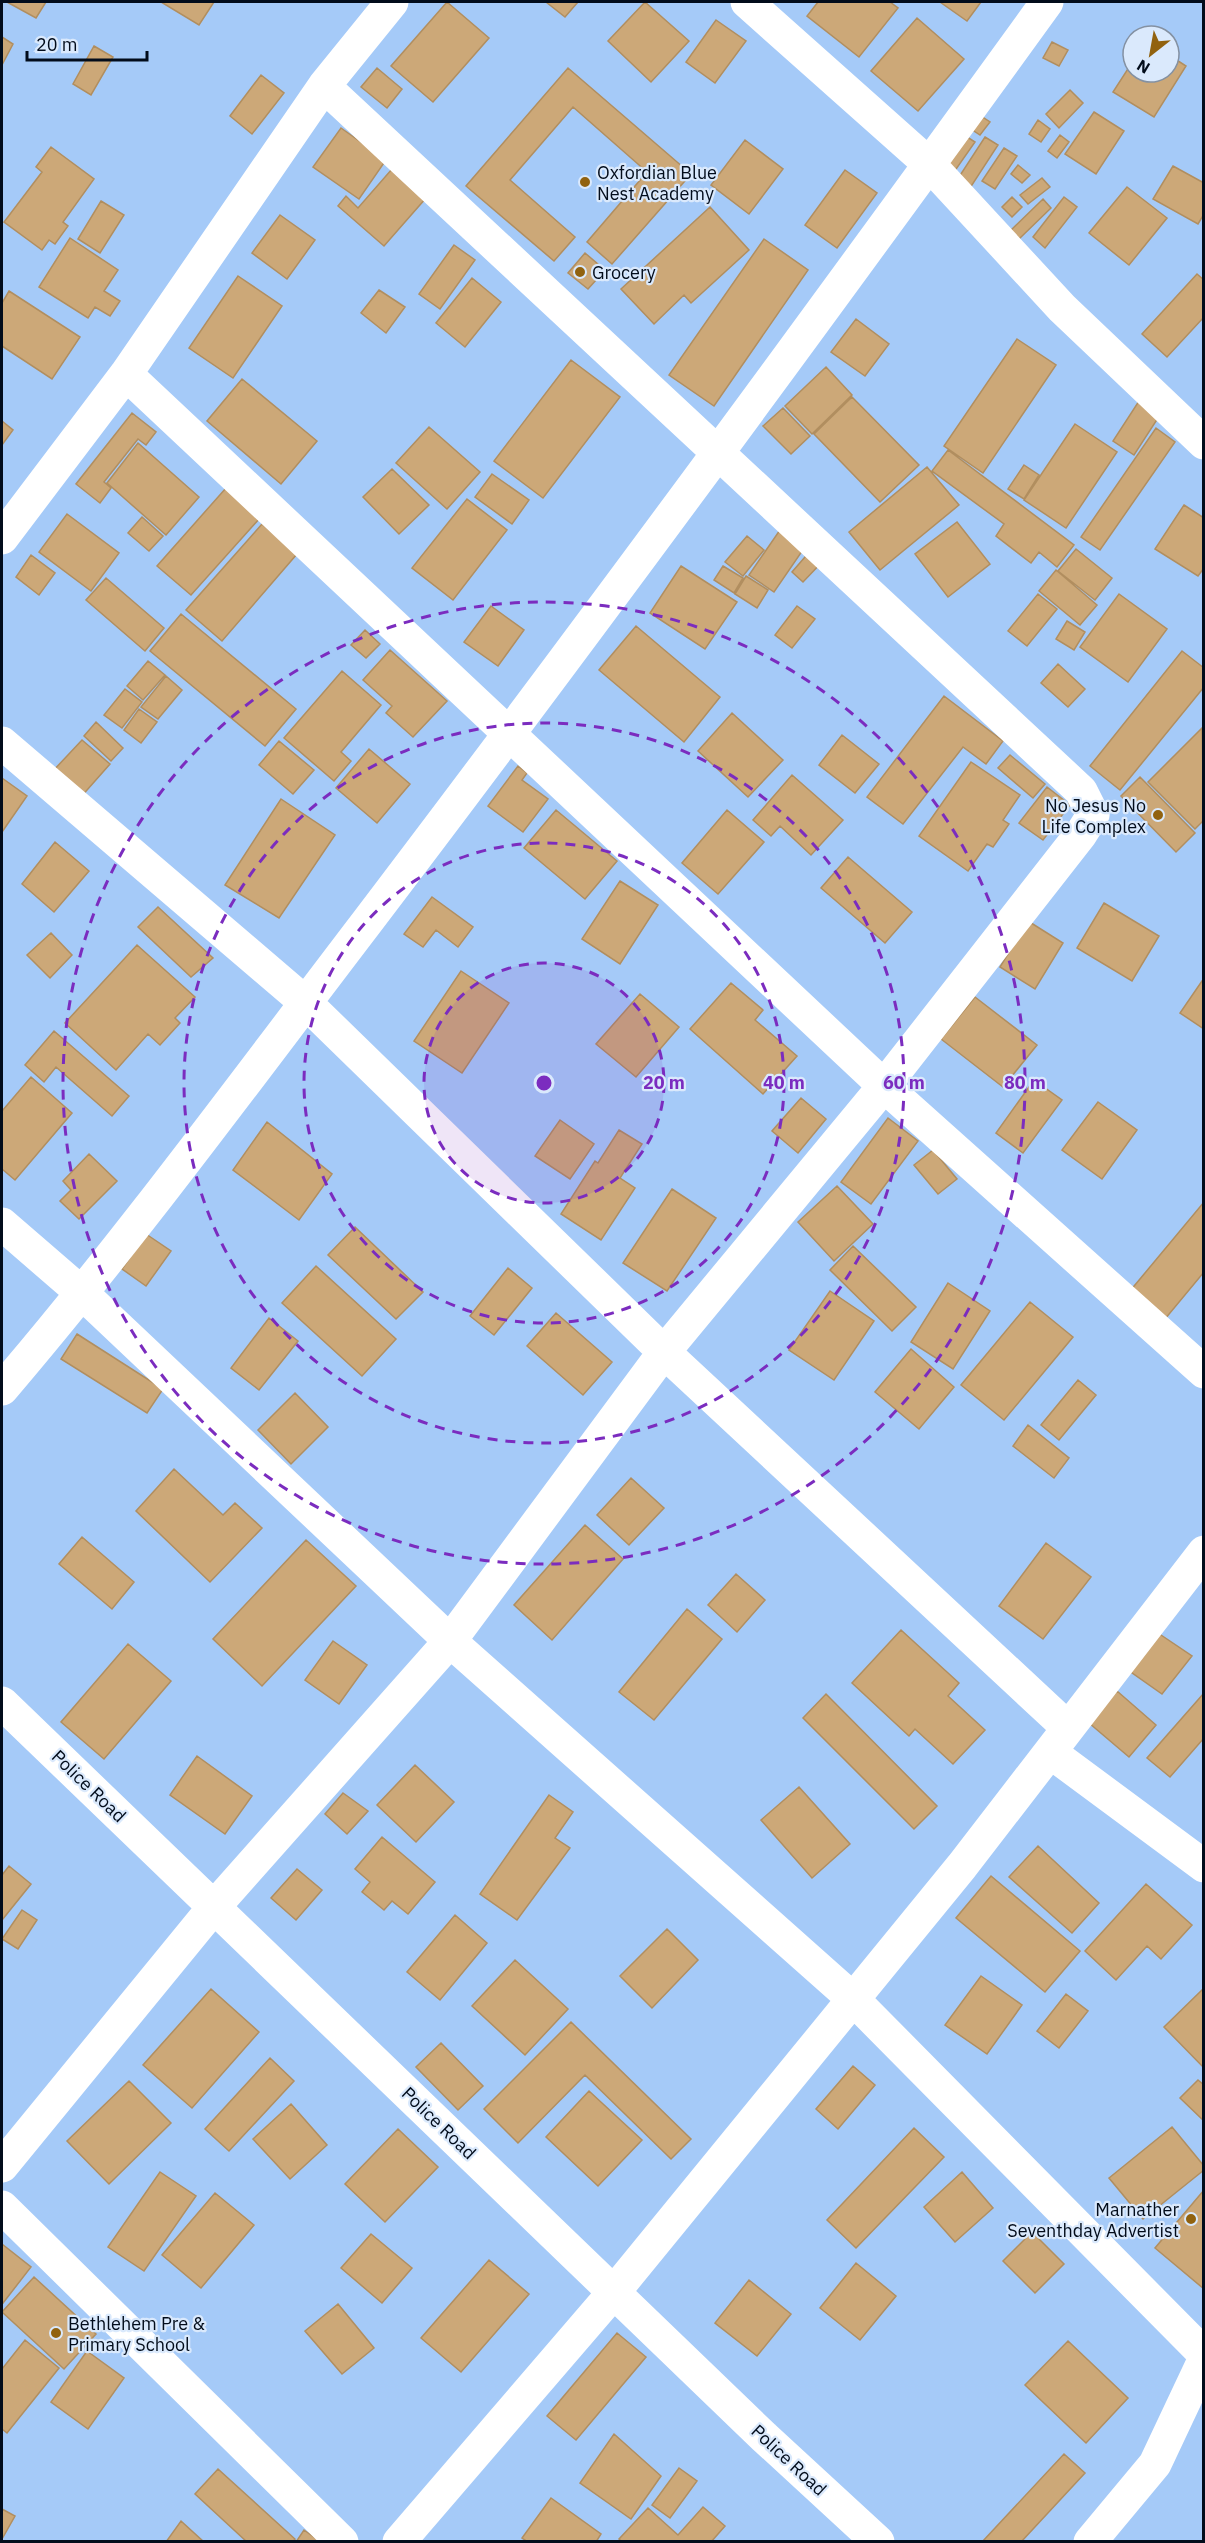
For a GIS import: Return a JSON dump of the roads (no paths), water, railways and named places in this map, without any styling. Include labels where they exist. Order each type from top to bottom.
[{"type":"street","points":[[2,538],[126,375],[324,86],[392,2]]},
{"type":"street","points":[[747,2],[929,164],[1062,308],[1203,443]]},
{"type":"street","points":[[2,1389],[83,1294],[510,733],[719,452],[1047,2]]},
{"type":"street","points":[[2,2166],[214,1907],[450,1641],[664,1352],[884,1086],[1081,834],[1093,815],[1081,791],[324,86]]},
{"type":"street","points":[[126,375],[884,1086],[1203,1372]]},
{"type":"street","points":[[2,743],[306,1003],[1059,1740],[1203,1866]]},
{"type":"street","points":[[2,1224],[83,1294],[450,1641],[853,1999],[1203,2354]]},
{"type":"street","points":[[399,2541],[614,2292],[962,1866],[1203,1551]]},
{"type":"street","name":"Police Road","points":[[2,1703],[764,2437],[879,2541]]},
{"type":"street","points":[[2,2207],[342,2541]]},
{"type":"street","points":[[1090,2541],[1155,2463],[1203,2360]]},
{"type":"place","name":"Oxfordian Blue Nest Academy","points":[[585,182]]},
{"type":"place","name":"Grocery","points":[[580,272]]},
{"type":"place","name":"No Jesus No Life Complex","points":[[1158,815]]},
{"type":"place","name":"Marnather Seventhday Advertist","points":[[1191,2219]]},
{"type":"place","name":"Bethlehem Pre & Primary School","points":[[56,2333]]}]
